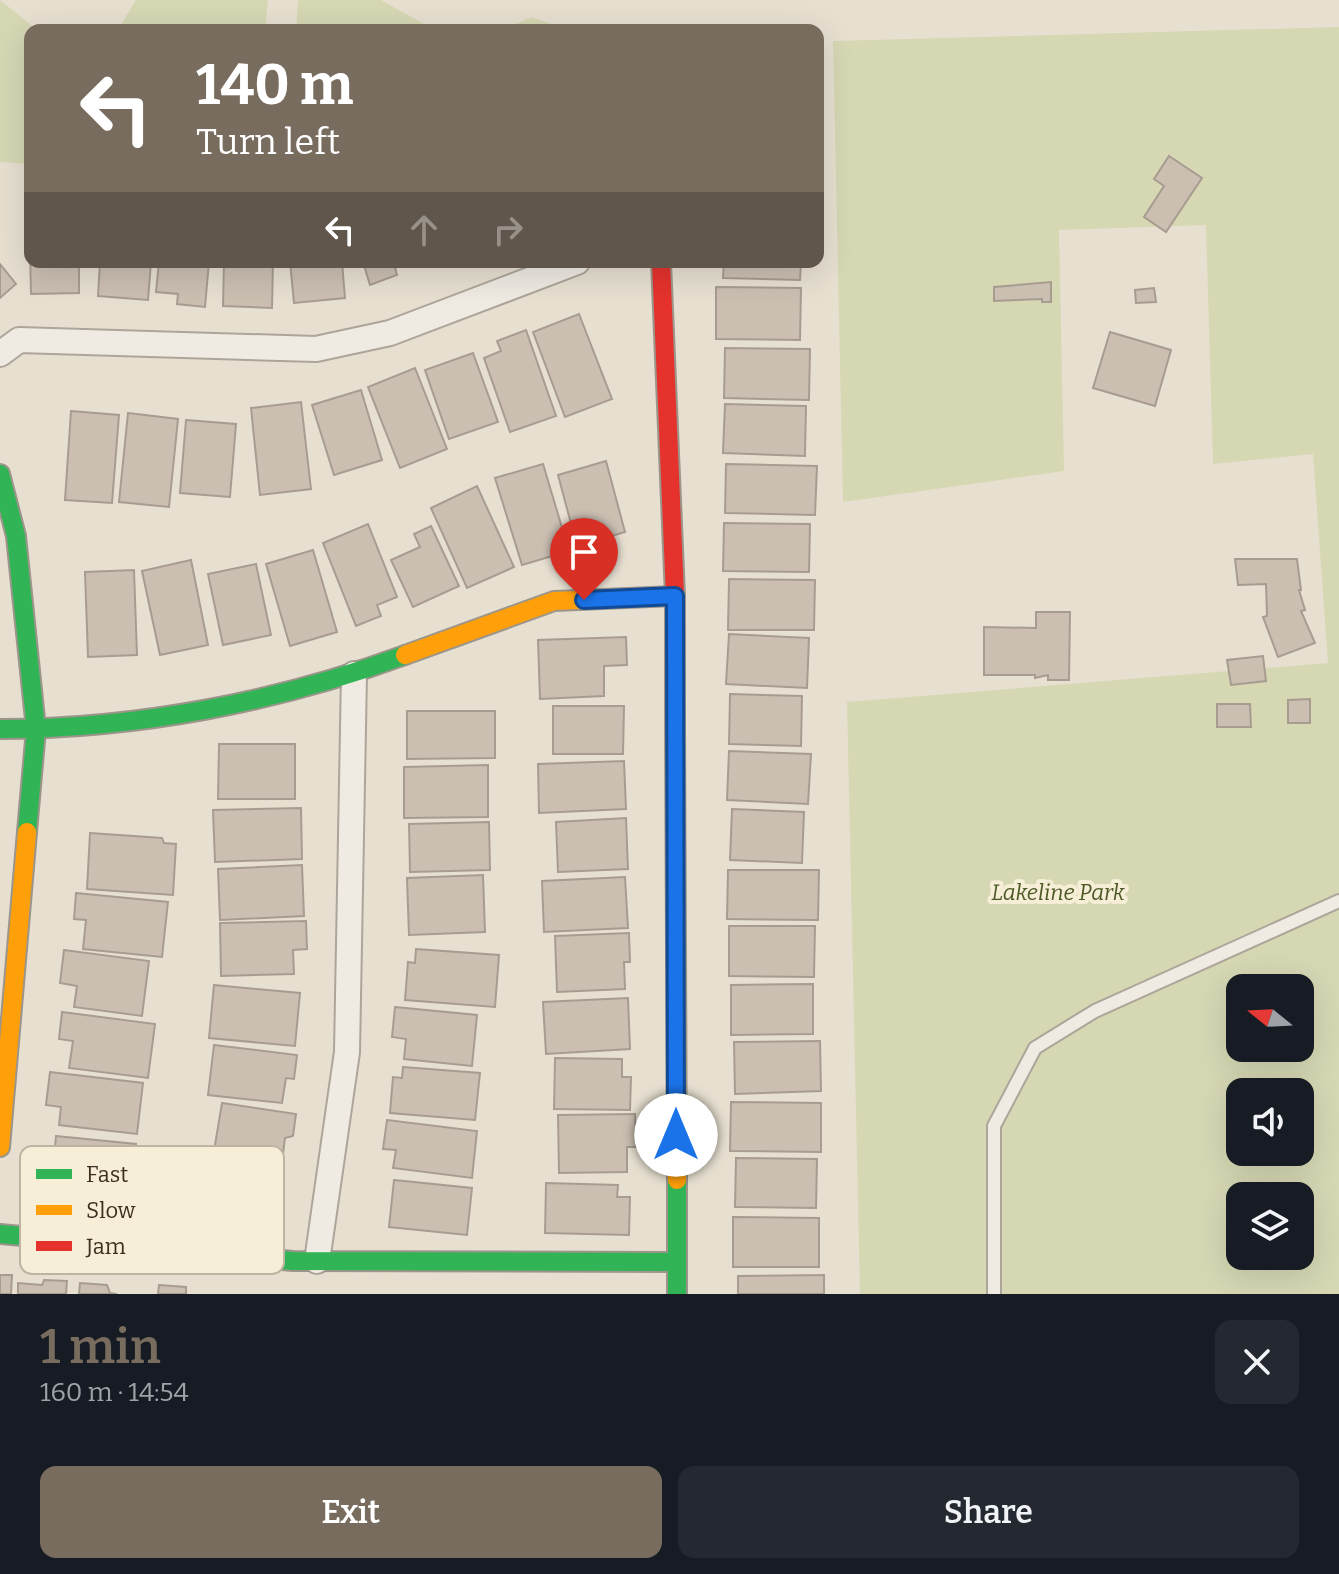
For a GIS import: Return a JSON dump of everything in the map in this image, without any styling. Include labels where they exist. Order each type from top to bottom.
[{"type":"street","points":[[0,354],[19,340],[316,349],[390,333],[561,268]]},
{"type":"street","points":[[661,268],[675,596],[677,1294]]},
{"type":"street","points":[[0,474],[16,536],[36,729],[0,1147]]},
{"type":"street","points":[[0,729],[36,729],[194,713],[354,674],[554,601],[675,596]]},
{"type":"street","points":[[317,1261],[347,1052],[354,674]]},
{"type":"street","points":[[0,1234],[20,1236]]},
{"type":"street","points":[[284,1258],[317,1261],[676,1262]]},
{"type":"lane","points":[[994,1294],[994,1126],[1035,1048],[1095,1011],[1339,901]]},
{"type":"green space","points":[[0,0],[30,24],[24,24],[24,164],[0,162]]},
{"type":"green space","points":[[136,0],[268,0],[266,24],[121,24]]},
{"type":"green space","points":[[298,0],[381,0],[424,24],[296,24]]},
{"type":"green space","points":[[532,17],[551,24],[515,24]]},
{"type":"green space","name":"Lakeline Park","points":[[1339,27],[1339,1294],[860,1294],[847,702],[1328,663],[1313,454],[1213,464],[1206,225],[1059,230],[1064,471],[843,502],[833,41]]},
{"type":"building","points":[[1169,156],[1202,178],[1166,232],[1144,217],[1164,186],[1154,179]]},
{"type":"building","points":[[0,264],[16,284],[0,298]]},
{"type":"building","points":[[30,268],[79,268],[79,293],[31,294]]},
{"type":"building","points":[[100,268],[151,268],[148,300],[98,296]]},
{"type":"building","points":[[158,268],[208,268],[205,307],[177,304],[178,294],[156,292]]},
{"type":"building","points":[[224,268],[273,268],[272,308],[223,306]]},
{"type":"building","points":[[291,268],[342,268],[345,298],[294,303]]},
{"type":"building","points":[[365,268],[395,268],[397,275],[370,285]]},
{"type":"building","points":[[724,268],[801,268],[800,280],[723,278]]},
{"type":"building","points":[[1051,282],[1051,302],[1042,302],[1042,299],[994,301],[994,287]]},
{"type":"building","points":[[716,287],[801,288],[800,340],[716,339]]},
{"type":"building","points":[[1154,288],[1156,302],[1136,303],[1135,290]]},
{"type":"building","points":[[579,314],[612,399],[565,417],[533,332]]},
{"type":"building","points":[[526,330],[556,416],[510,432],[484,358],[501,351],[497,341]]},
{"type":"building","points":[[1110,332],[1171,350],[1155,406],[1093,388]]},
{"type":"building","points":[[725,348],[810,349],[809,400],[724,398]]},
{"type":"building","points":[[473,353],[498,422],[449,439],[425,370]]},
{"type":"building","points":[[415,368],[447,449],[400,468],[368,387]]},
{"type":"building","points":[[361,390],[382,460],[334,475],[312,405]]},
{"type":"building","points":[[301,402],[311,489],[260,495],[251,408]]},
{"type":"building","points":[[725,404],[806,406],[805,456],[723,453]]},
{"type":"building","points":[[71,411],[119,415],[112,503],[65,500]]},
{"type":"building","points":[[128,413],[178,419],[169,507],[119,502]]},
{"type":"building","points":[[186,420],[236,424],[230,497],[180,493]]},
{"type":"building","points":[[606,461],[625,532],[577,546],[558,475]]},
{"type":"building","points":[[543,464],[569,551],[522,565],[495,478]]},
{"type":"building","points":[[726,464],[817,466],[815,515],[725,513]]},
{"type":"building","points":[[477,486],[514,567],[467,588],[431,508]]},
{"type":"building","points":[[724,523],[810,524],[809,572],[723,571]]},
{"type":"building","points":[[368,524],[397,597],[377,605],[381,616],[356,626],[323,543]]},
{"type":"building","points":[[431,526],[459,586],[413,607],[391,560],[420,547],[414,534]]},
{"type":"building","points":[[313,550],[337,632],[290,646],[266,564]]},
{"type":"building","points":[[1235,559],[1297,559],[1299,590],[1305,610],[1301,611],[1315,643],[1278,657],[1263,617],[1267,616],[1266,584],[1238,585]]},
{"type":"building","points":[[191,560],[208,645],[160,655],[142,571]]},
{"type":"building","points":[[256,564],[271,635],[223,645],[208,574]]},
{"type":"building","points":[[134,570],[137,655],[88,657],[85,572]]},
{"type":"building","points":[[729,579],[815,580],[814,630],[728,630]]},
{"type":"building","points":[[1036,612],[1070,612],[1069,680],[1048,680],[1048,675],[1035,678],[1035,675],[984,675],[984,627],[1036,628]]},
{"type":"building","points":[[729,634],[809,638],[807,688],[726,684]]},
{"type":"building","points":[[626,637],[627,665],[604,666],[604,696],[540,699],[538,640]]},
{"type":"building","points":[[1263,656],[1266,681],[1231,685],[1227,660]]},
{"type":"building","points":[[730,694],[802,696],[801,746],[729,744]]},
{"type":"building","points":[[1310,699],[1310,723],[1288,723],[1288,700]]},
{"type":"building","points":[[1217,704],[1250,704],[1251,727],[1217,727]]},
{"type":"building","points":[[553,706],[624,706],[623,754],[553,754]]},
{"type":"building","points":[[407,711],[495,711],[495,758],[407,759]]},
{"type":"building","points":[[219,744],[295,744],[295,799],[218,799]]},
{"type":"building","points":[[729,751],[811,754],[808,804],[727,800]]},
{"type":"building","points":[[624,761],[626,809],[539,813],[538,764]]},
{"type":"building","points":[[488,765],[488,817],[404,818],[404,767]]},
{"type":"building","points":[[301,808],[302,859],[215,862],[213,810]]},
{"type":"building","points":[[732,809],[804,812],[802,863],[730,860]]},
{"type":"building","points":[[626,818],[628,869],[558,872],[556,822]]},
{"type":"building","points":[[489,822],[490,870],[410,872],[409,824]]},
{"type":"building","points":[[90,833],[162,838],[164,843],[176,844],[173,895],[87,889]]},
{"type":"building","points":[[302,865],[304,916],[220,920],[218,869]]},
{"type":"building","points":[[728,870],[819,870],[818,920],[727,919]]},
{"type":"building","points":[[483,875],[485,932],[409,935],[407,878]]},
{"type":"building","points":[[625,877],[628,928],[544,932],[542,881]]},
{"type":"building","points":[[76,893],[168,902],[162,957],[83,949],[86,920],[74,919]]},
{"type":"building","points":[[306,921],[307,949],[293,950],[294,974],[221,976],[220,923]]},
{"type":"building","points":[[729,926],[815,926],[814,977],[729,976]]},
{"type":"building","points":[[629,933],[630,962],[624,962],[625,989],[557,992],[555,936]]},
{"type":"building","points":[[416,949],[499,955],[495,1007],[405,1000],[408,962],[415,963]]},
{"type":"building","points":[[64,950],[149,961],[142,1016],[74,1007],[77,986],[60,983]]},
{"type":"building","points":[[813,984],[813,1034],[731,1035],[731,985]]},
{"type":"building","points":[[214,985],[300,993],[295,1046],[209,1038]]},
{"type":"building","points":[[628,998],[630,1049],[546,1054],[543,1002]]},
{"type":"building","points":[[395,1007],[477,1015],[472,1066],[404,1059],[406,1039],[392,1037]]},
{"type":"building","points":[[62,1012],[155,1024],[148,1078],[69,1068],[73,1041],[59,1039]]},
{"type":"building","points":[[820,1041],[821,1091],[735,1094],[734,1042]]},
{"type":"building","points":[[214,1045],[297,1055],[294,1079],[286,1078],[282,1103],[208,1095]]},
{"type":"building","points":[[555,1058],[622,1059],[622,1077],[631,1077],[630,1110],[554,1109]]},
{"type":"building","points":[[403,1067],[480,1073],[475,1120],[390,1113],[393,1077],[402,1078]]},
{"type":"building","points":[[50,1072],[143,1083],[137,1134],[59,1125],[61,1107],[46,1105]]},
{"type":"building","points":[[731,1102],[821,1103],[821,1152],[730,1151]]},
{"type":"building","points":[[222,1103],[296,1114],[293,1136],[285,1138],[284,1146],[215,1146]]},
{"type":"building","points":[[635,1114],[636,1147],[627,1147],[627,1172],[559,1173],[558,1115]]},
{"type":"building","points":[[387,1120],[477,1131],[472,1178],[393,1168],[396,1150],[383,1149]]},
{"type":"building","points":[[56,1136],[136,1144],[136,1146],[55,1146]]},
{"type":"building","points":[[736,1158],[817,1159],[816,1208],[735,1207]]},
{"type":"building","points":[[394,1180],[472,1188],[467,1235],[389,1227]]},
{"type":"building","points":[[546,1183],[618,1185],[617,1197],[630,1197],[629,1235],[545,1233]]},
{"type":"building","points":[[733,1217],[819,1218],[819,1267],[733,1267]]},
{"type":"building","points":[[0,1275],[12,1275],[11,1294],[0,1294]]},
{"type":"building","points":[[824,1275],[824,1294],[738,1294],[738,1276]]},
{"type":"building","points":[[44,1280],[67,1281],[66,1294],[18,1294],[18,1283],[42,1285]]},
{"type":"building","points":[[80,1283],[107,1285],[110,1293],[117,1294],[79,1294]]},
{"type":"building","points":[[159,1285],[186,1287],[186,1294],[158,1294]]},
{"type":"traffic: fast","points":[[0,474],[16,536],[36,729],[27,832]]},
{"type":"traffic: fast","points":[[0,729],[103,724],[206,710],[307,686],[405,655]]},
{"type":"traffic: fast","points":[[677,1180],[677,1294]]},
{"type":"traffic: fast","points":[[0,1234],[20,1236]]},
{"type":"traffic: fast","points":[[284,1260],[676,1262]]},
{"type":"traffic: slow","points":[[405,655],[554,601],[675,596]]},
{"type":"traffic: slow","points":[[675,727],[677,1180]]},
{"type":"traffic: slow","points":[[0,1147],[27,832]]},
{"type":"traffic: jam","points":[[661,268],[675,596],[675,727]]},
{"type":"route","points":[[584,600],[675,596],[676,1135]]}]
